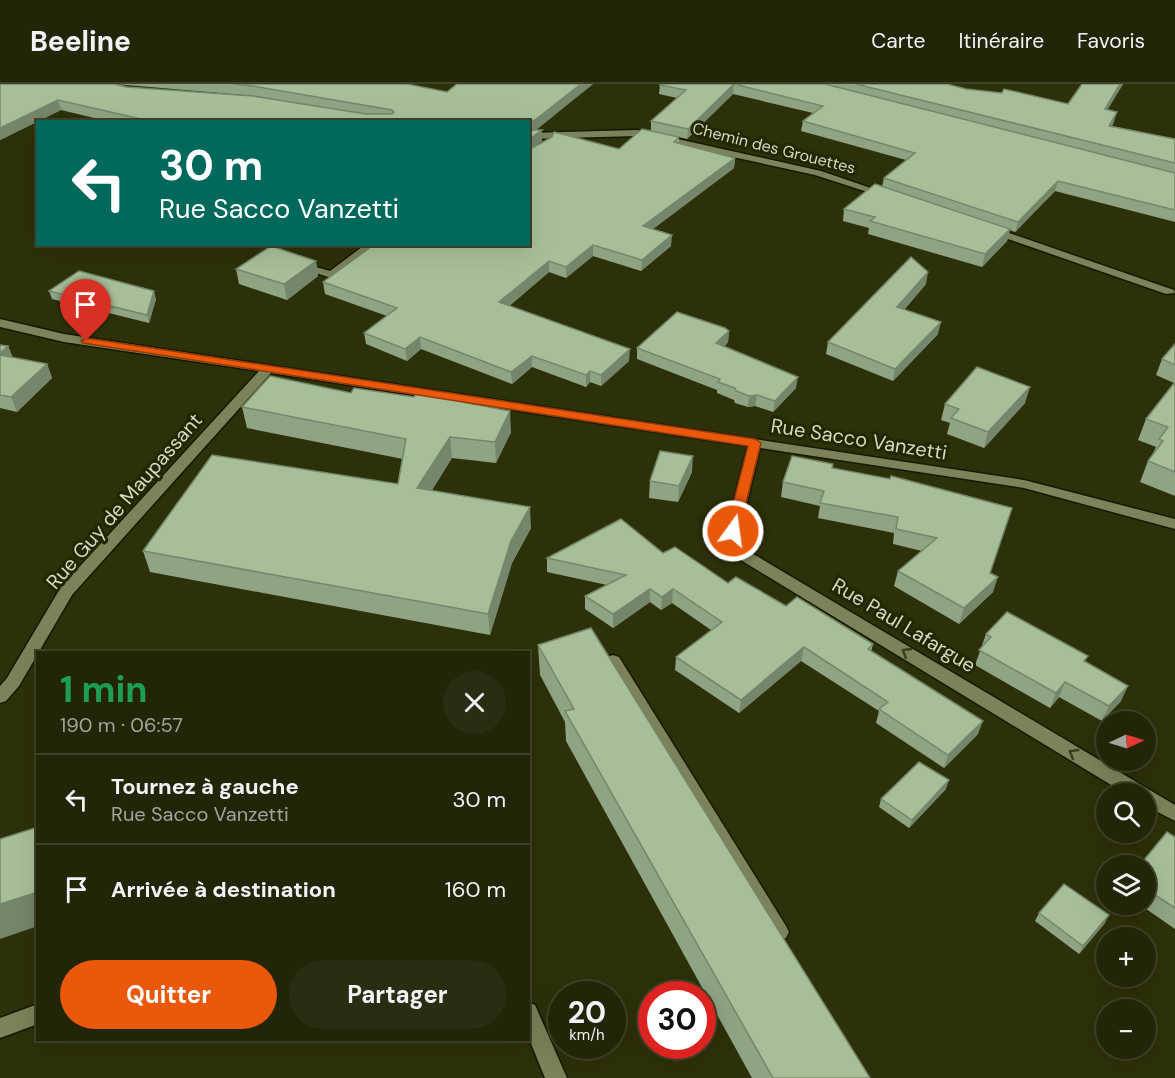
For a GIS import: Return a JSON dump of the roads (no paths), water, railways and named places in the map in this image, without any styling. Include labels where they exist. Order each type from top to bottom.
[{"type":"street","name":"Chemin des Grouettes","points":[[530,136],[637,133],[818,173],[894,197]]},
{"type":"street","points":[[541,148],[548,144],[550,135]]},
{"type":"street","points":[[980,226],[1172,293]]},
{"type":"street","points":[[291,263],[332,275],[371,246]]},
{"type":"street","name":"Rue Sacco Vanzetti","points":[[0,323],[64,338],[1024,484],[1175,524]]},
{"type":"street","name":"Rue Guy de Maupassant","points":[[0,697],[13,682],[66,591],[268,369]]},
{"type":"street","name":"Rue Paul Lafargue","points":[[755,443],[733,531],[744,555],[1123,783]]},
{"type":"street","points":[[613,661],[788,946]]},
{"type":"street","points":[[1156,802],[1175,814]]},
{"type":"street","points":[[0,1028],[36,1015]]},
{"type":"street","points":[[530,1017],[556,1078]]}]
